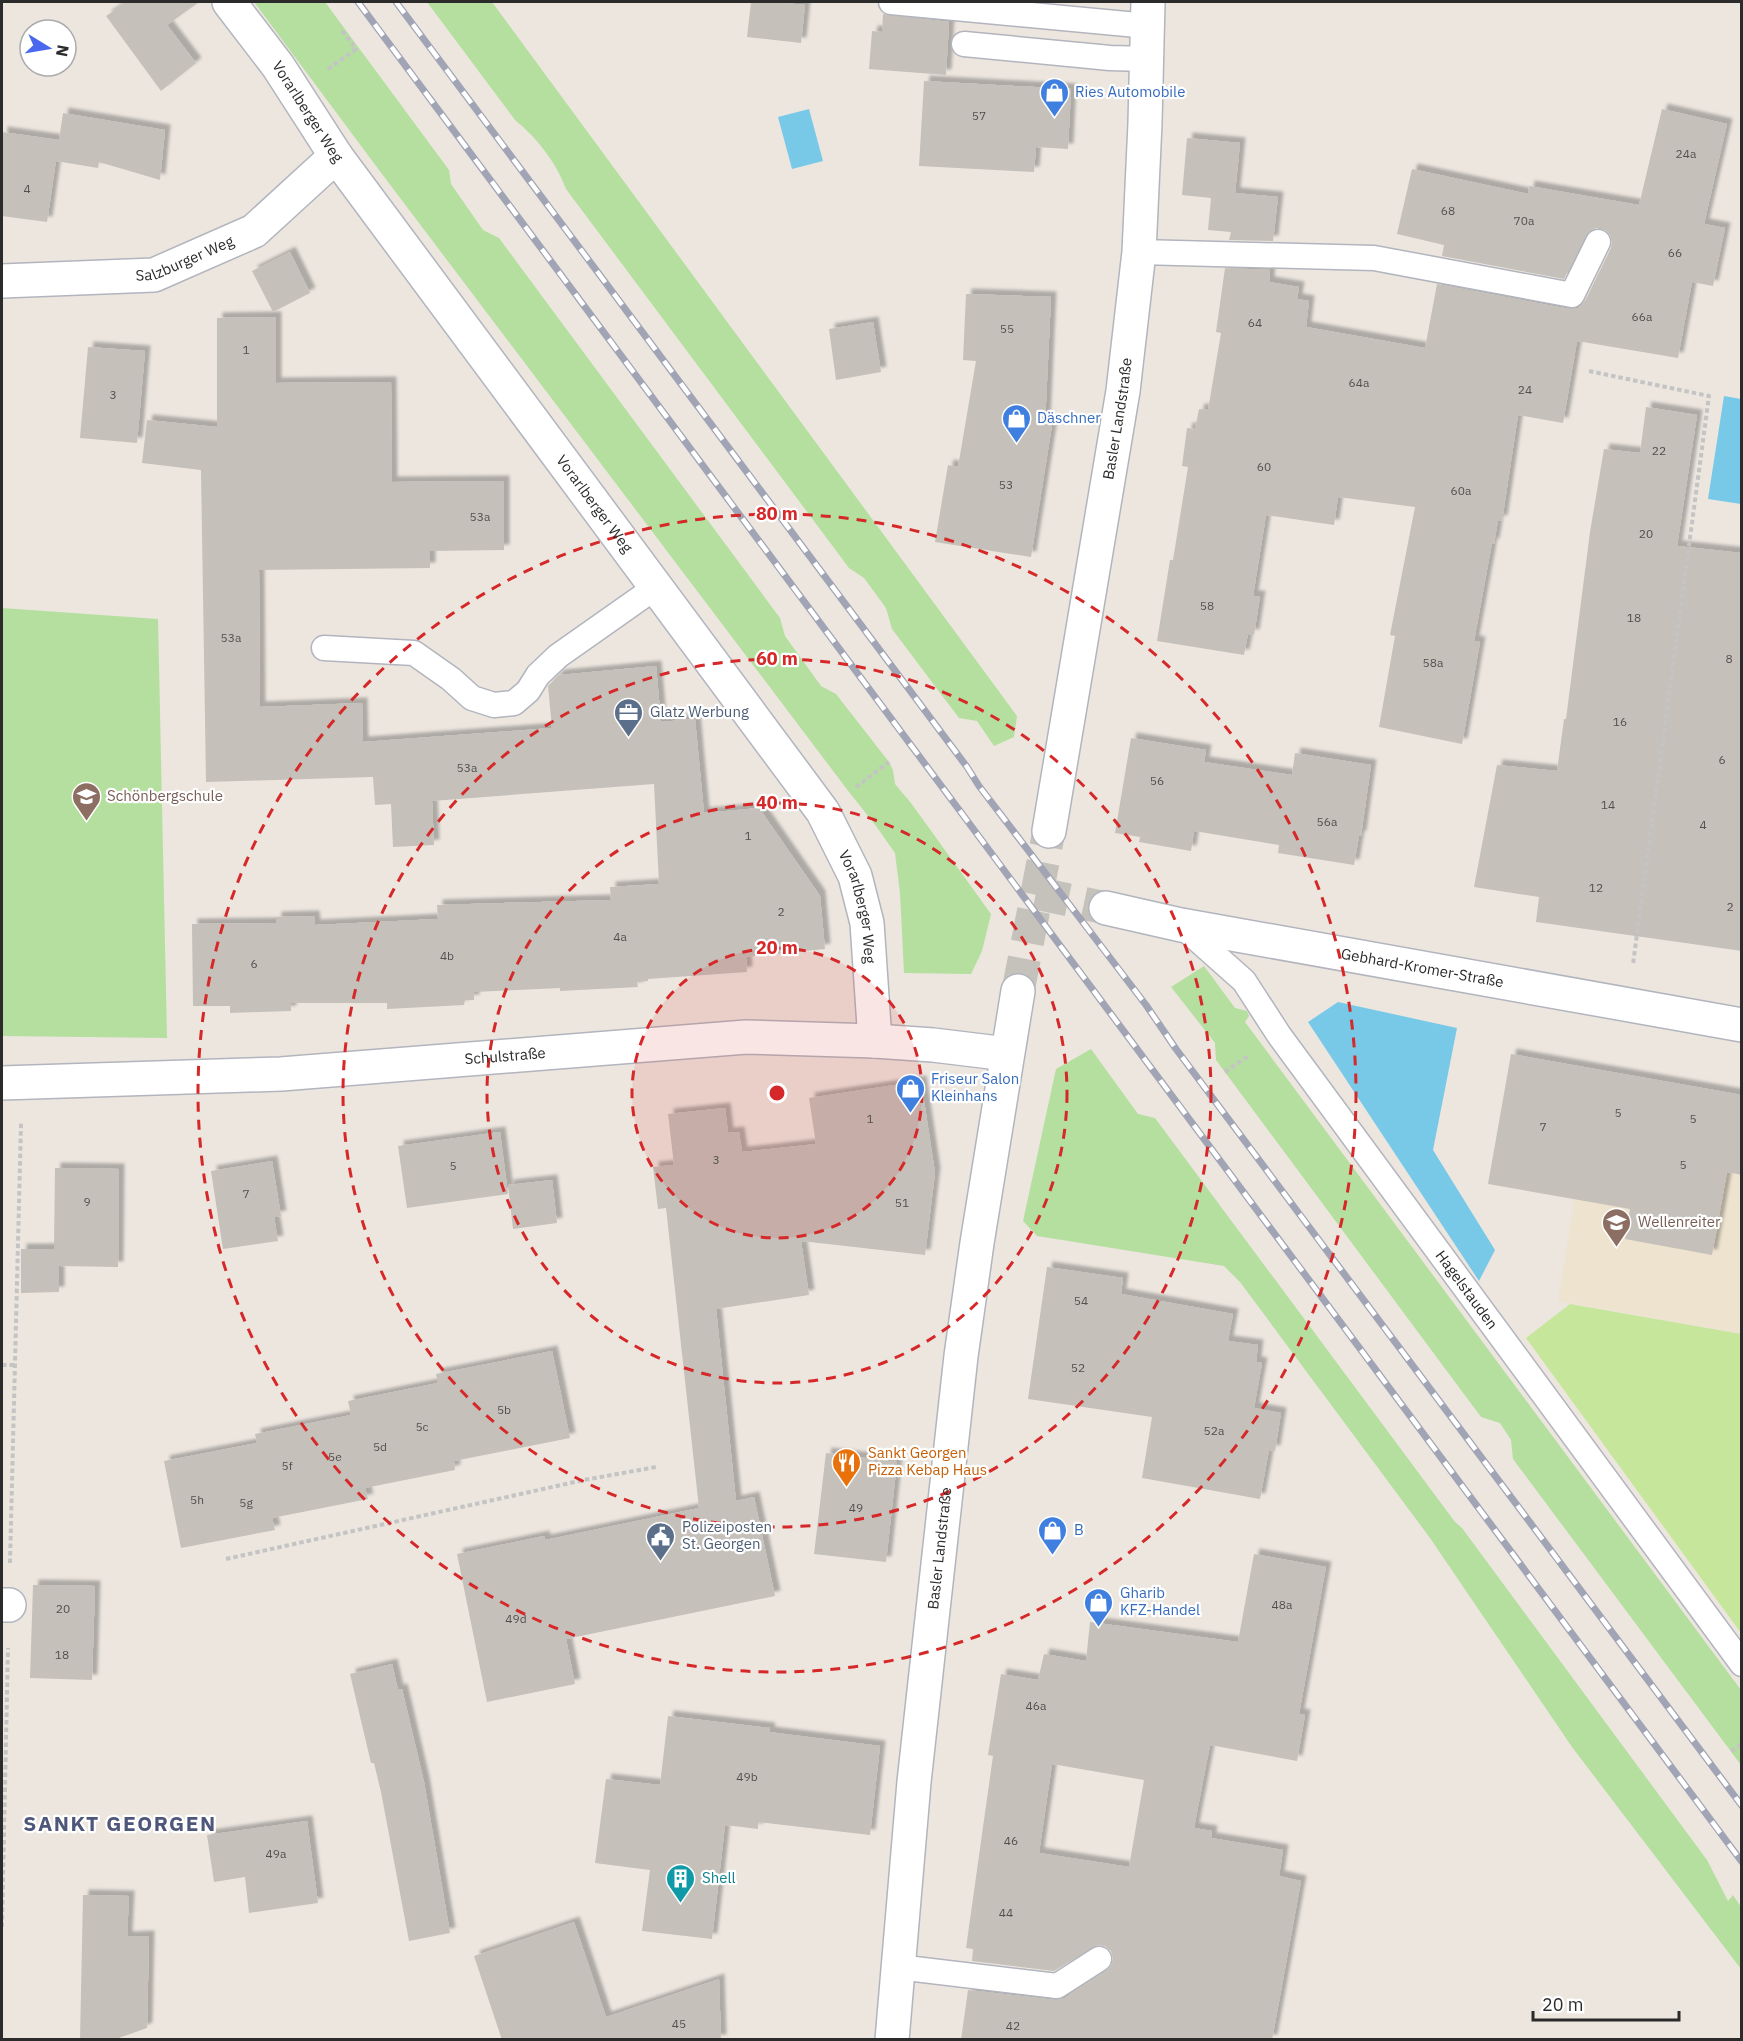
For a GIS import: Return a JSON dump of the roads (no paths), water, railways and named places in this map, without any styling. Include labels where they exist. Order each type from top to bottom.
[{"type":"street","name":"Vorarlberger Weg","points":[[230,2],[278,66],[336,156],[823,812],[855,876],[867,923],[875,1041]]},
{"type":"street","name":"Basler Landstraße","points":[[1048,831],[1123,391],[1139,252],[1148,14]]},
{"type":"street","name":"Salzburger Weg","points":[[2,281],[154,275],[254,231],[336,156]]},
{"type":"street","name":"Gebhard-Kromer-Straße","points":[[1106,908],[1181,925],[1742,1025]]},
{"type":"street","name":"Basler Landstraße","points":[[892,2040],[915,1782],[961,1356],[1018,991]]},
{"type":"street","name":"Schulstraße","points":[[12,1083],[281,1074],[746,1037],[875,1041],[1007,1054]]},
{"type":"lane","points":[[891,2],[1148,14]]},
{"type":"lane","points":[[964,44],[1110,58],[1146,59]]},
{"type":"lane","points":[[1139,252],[1374,258],[1572,295],[1599,242]]},
{"type":"lane","points":[[324,648],[414,653],[451,679],[472,698],[494,705],[514,703],[528,691],[537,675],[558,656],[656,587]]},
{"type":"lane","name":"Hagelstauden","points":[[1181,925],[1244,981],[1279,1035],[1742,1664]]},
{"type":"lane","points":[[898,1967],[1057,1986],[1099,1959]]},
{"type":"water","points":[[809,109],[823,161],[792,169],[778,117]]},
{"type":"water","points":[[1724,396],[1741,399],[1741,504],[1708,499]]},
{"type":"water","points":[[1338,1002],[1457,1028],[1433,1150],[1495,1250],[1479,1281],[1308,1022]]},
{"type":"tunnel","points":[[1018,991],[1049,831]]},
{"type":"tunnel","points":[[1036,893],[1106,908]]},
{"type":"railway","points":[[358,2],[1742,1862]]},
{"type":"railway","points":[[396,2],[1742,1806]]},
{"type":"place","name":"Ries Automobile","points":[[1054,118]]},
{"type":"place","name":"Däschner","points":[[1016,444]]},
{"type":"place","name":"Glatz Werbung","points":[[629,738]]},
{"type":"place","name":"Schönbergschule","points":[[86,822]]},
{"type":"place","name":"Friseur Salon Kleinhans","points":[[910,1114]]},
{"type":"place","name":"Wellenreiter","points":[[1617,1248]]},
{"type":"place","name":"Sankt Georgen Pizza Kebap Haus","points":[[847,1488]]},
{"type":"place","name":"B","points":[[1053,1556]]},
{"type":"place","name":"Polizeiposten St. Georgen","points":[[661,1562]]},
{"type":"place","name":"Gharib KFZ-Handel","points":[[1099,1628]]},
{"type":"place","name":"Shell","points":[[681,1904]]},
{"type":"district","name":"SANKT GEORGEN","points":[[120,1824]]}]
